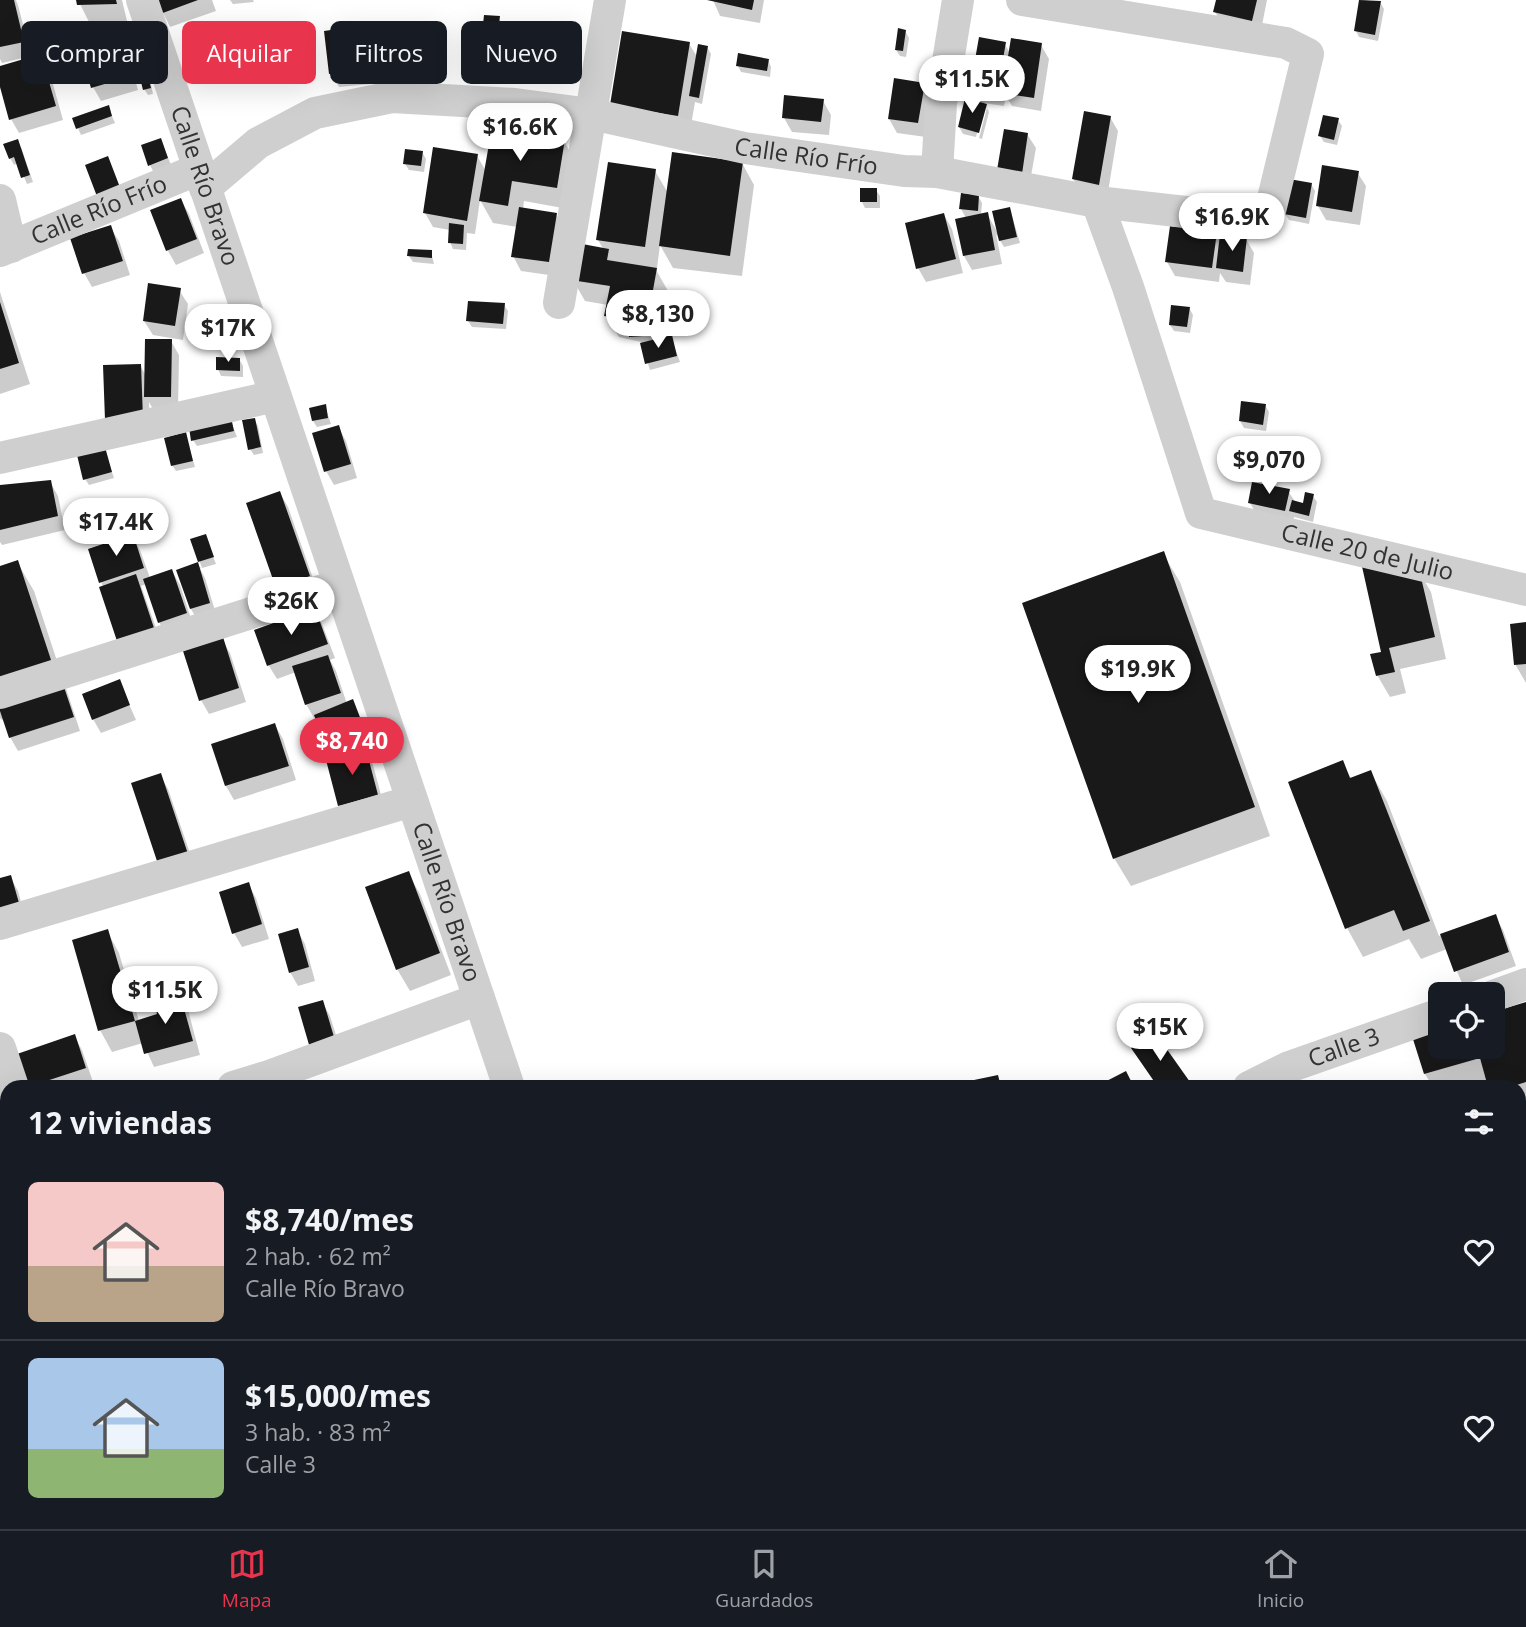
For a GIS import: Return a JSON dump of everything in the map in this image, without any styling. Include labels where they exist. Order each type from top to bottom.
[{"type":"street","name":"Calle Río Bravo","points":[[142,0],[507,1080]]},
{"type":"street","points":[[559,303],[610,0]]},
{"type":"street","points":[[937,172],[941,104],[958,0]]},
{"type":"street","name":"Calle Río Frío","points":[[6,249],[202,178],[314,113],[392,97],[515,104],[591,114],[745,148],[904,171],[937,172],[1097,202],[1230,217],[1270,211],[1308,54],[1286,43],[1022,0]]},
{"type":"street","points":[[0,200],[6,249]]},
{"type":"street","name":"Calle 20 de Julio","points":[[1097,202],[1128,287],[1201,513],[1526,590]]},
{"type":"street","points":[[0,458],[275,396]]},
{"type":"street","points":[[0,693],[339,585]]},
{"type":"street","points":[[0,924],[412,801]]},
{"type":"street","points":[[1505,992],[1526,984]]},
{"type":"street","points":[[256,1080],[479,999]]},
{"type":"street","name":"Calle 3","points":[[1289,1077],[1428,1019]]},
{"type":"street","points":[[0,1048],[11,1080]]},
{"type":"building","points":[[0,0],[14,0],[21,29],[21,43],[0,47]]},
{"type":"building","points":[[76,0],[116,0],[117,4],[77,5]]},
{"type":"building","points":[[155,0],[198,0],[160,14]]},
{"type":"building","points":[[707,0],[754,0],[752,10]]},
{"type":"building","points":[[1216,0],[1257,0],[1252,21],[1213,12]]},
{"type":"building","points":[[1359,0],[1381,1],[1375,35],[1354,31]]},
{"type":"building","points":[[484,15],[500,16],[499,21],[483,21]]},
{"type":"building","points":[[898,28],[906,30],[903,51],[895,50]]},
{"type":"building","points":[[330,30],[330,74],[329,74],[324,31]]},
{"type":"building","points":[[622,31],[690,42],[678,116],[610,105]]},
{"type":"building","points":[[979,37],[1006,42],[997,93],[970,88]]},
{"type":"building","points":[[1011,38],[1042,43],[1034,98],[1002,93]]},
{"type":"building","points":[[698,44],[708,46],[699,98],[689,96]]},
{"type":"building","points":[[738,53],[769,59],[767,71],[736,66]]},
{"type":"building","points":[[21,60],[21,84],[50,84],[56,106],[9,120],[0,87],[0,66]]},
{"type":"building","points":[[894,78],[925,83],[918,123],[888,119]]},
{"type":"building","points":[[142,84],[150,84],[151,88],[143,90]]},
{"type":"building","points":[[784,95],[824,99],[821,122],[782,118]]},
{"type":"building","points":[[965,98],[987,104],[979,133],[958,127]]},
{"type":"building","points":[[109,105],[112,116],[76,129],[72,118]]},
{"type":"building","points":[[1084,111],[1111,116],[1099,185],[1072,179]]},
{"type":"building","points":[[1323,115],[1339,118],[1334,140],[1318,136]]},
{"type":"building","points":[[492,127],[565,139],[557,188],[512,181],[508,206],[479,201]]},
{"type":"building","points":[[1004,129],[1028,133],[1022,174],[997,170]]},
{"type":"building","points":[[161,138],[168,158],[148,166],[141,145]]},
{"type":"building","points":[[18,139],[30,175],[21,178],[14,157],[9,159],[3,144]]},
{"type":"building","points":[[433,147],[478,154],[467,221],[423,213]]},
{"type":"building","points":[[405,149],[423,151],[421,166],[403,164]]},
{"type":"building","points":[[672,152],[743,162],[730,256],[659,246]]},
{"type":"building","points":[[108,156],[121,190],[98,199],[85,165]]},
{"type":"building","points":[[608,162],[656,169],[645,247],[596,240]]},
{"type":"building","points":[[1322,165],[1359,171],[1352,212],[1316,206]]},
{"type":"building","points":[[1289,179],[1312,183],[1306,218],[1284,214]]},
{"type":"building","points":[[860,188],[877,188],[877,202],[860,202]]},
{"type":"building","points":[[961,193],[979,195],[978,211],[959,209]]},
{"type":"building","points":[[181,198],[197,239],[166,251],[150,210]]},
{"type":"building","points":[[519,207],[557,213],[549,262],[511,257]]},
{"type":"building","points":[[1010,207],[1017,237],[999,241],[992,211]]},
{"type":"building","points":[[988,212],[995,250],[963,256],[955,219]]},
{"type":"building","points":[[944,213],[956,259],[916,269],[905,223]]},
{"type":"building","points":[[449,223],[464,225],[463,244],[448,243]]},
{"type":"building","points":[[111,225],[123,261],[82,274],[70,238]]},
{"type":"building","points":[[1170,226],[1217,232],[1212,268],[1165,262]]},
{"type":"building","points":[[1220,234],[1247,237],[1243,272],[1216,268]]},
{"type":"building","points":[[577,243],[609,249],[607,260],[657,268],[647,323],[604,316],[610,286],[571,280]]},
{"type":"building","points":[[408,249],[432,250],[432,258],[407,256]]},
{"type":"building","points":[[148,283],[181,288],[175,326],[143,321]]},
{"type":"building","points":[[468,301],[505,303],[503,324],[466,321]]},
{"type":"building","points":[[0,302],[19,363],[0,369]]},
{"type":"building","points":[[1171,305],[1190,307],[1187,327],[1169,325]]},
{"type":"building","points":[[629,326],[643,326],[643,336],[629,337]]},
{"type":"building","points":[[672,335],[677,356],[645,364],[640,343]]},
{"type":"building","points":[[145,339],[172,339],[171,397],[144,397]]},
{"type":"building","points":[[216,357],[240,358],[240,371],[216,370]]},
{"type":"building","points":[[141,364],[143,419],[105,420],[103,365]]},
{"type":"building","points":[[1241,401],[1266,404],[1263,425],[1239,421]]},
{"type":"building","points":[[326,404],[328,418],[312,421],[309,408]]},
{"type":"building","points":[[231,417],[234,431],[191,441],[189,427]]},
{"type":"building","points":[[255,418],[261,447],[248,450],[242,420]]},
{"type":"building","points":[[339,425],[351,464],[324,472],[312,433]]},
{"type":"building","points":[[186,432],[193,461],[171,466],[164,438]]},
{"type":"building","points":[[105,447],[112,472],[83,480],[77,455]]},
{"type":"building","points":[[51,480],[58,516],[0,530],[0,485]]},
{"type":"building","points":[[1252,482],[1290,489],[1285,511],[1248,503]]},
{"type":"building","points":[[280,491],[310,576],[276,588],[246,503]]},
{"type":"building","points":[[1305,492],[1314,494],[1309,516],[1289,511],[1292,500],[1303,503]]},
{"type":"building","points":[[133,534],[144,568],[99,583],[88,549]]},
{"type":"building","points":[[206,534],[214,557],[198,562],[190,539]]},
{"type":"building","points":[[1164,551],[1255,807],[1113,859],[1022,603]]},
{"type":"building","points":[[18,560],[54,669],[0,687],[0,566]]},
{"type":"building","points":[[198,562],[210,603],[190,609],[176,570]]},
{"type":"building","points":[[1361,562],[1419,569],[1435,637],[1389,648],[1395,672],[1376,676],[1370,654],[1381,652]]},
{"type":"building","points":[[172,569],[187,613],[158,623],[143,579]]},
{"type":"building","points":[[136,574],[154,628],[117,641],[99,587]]},
{"type":"building","points":[[315,608],[328,644],[267,666],[254,630]]},
{"type":"building","points":[[1526,622],[1526,664],[1514,665],[1510,624]]},
{"type":"building","points":[[223,637],[239,688],[199,701],[183,651]]},
{"type":"building","points":[[328,655],[341,693],[305,705],[292,666]]},
{"type":"building","points":[[120,679],[130,705],[92,720],[82,694]]},
{"type":"building","points":[[63,684],[74,717],[9,738],[0,704]]},
{"type":"building","points":[[353,699],[366,733],[327,749],[314,715]]},
{"type":"building","points":[[275,723],[289,766],[225,786],[211,744]]},
{"type":"building","points":[[366,749],[378,795],[338,806],[326,760]]},
{"type":"building","points":[[1343,760],[1350,778],[1371,770],[1430,921],[1403,931],[1394,910],[1345,929],[1288,782]]},
{"type":"building","points":[[161,773],[188,854],[158,864],[131,783]]},
{"type":"building","points":[[409,871],[440,953],[396,970],[365,887]]},
{"type":"building","points":[[11,875],[21,910],[0,916],[0,878]]},
{"type":"building","points":[[249,882],[262,924],[232,934],[219,892]]},
{"type":"building","points":[[1496,914],[1509,952],[1454,972],[1440,934]]},
{"type":"building","points":[[298,928],[309,967],[289,973],[278,934]]},
{"type":"building","points":[[108,929],[135,1021],[98,1031],[72,940]]},
{"type":"building","points":[[180,994],[193,1041],[144,1054],[135,1021],[157,1014],[154,1001]]},
{"type":"building","points":[[323,1000],[337,1047],[312,1055],[298,1007]]},
{"type":"building","points":[[1526,1002],[1526,1080],[1486,1080],[1480,1059],[1505,1059],[1505,1008]]},
{"type":"building","points":[[1154,1031],[1189,1080],[1153,1080],[1131,1048]]},
{"type":"building","points":[[1428,1031],[1428,1059],[1476,1059],[1424,1074],[1412,1036]]},
{"type":"building","points":[[75,1034],[86,1068],[49,1080],[26,1080],[17,1054]]},
{"type":"building","points":[[1126,1071],[1130,1080],[1109,1080]]},
{"type":"building","points":[[998,1075],[999,1080],[974,1080]]}]
